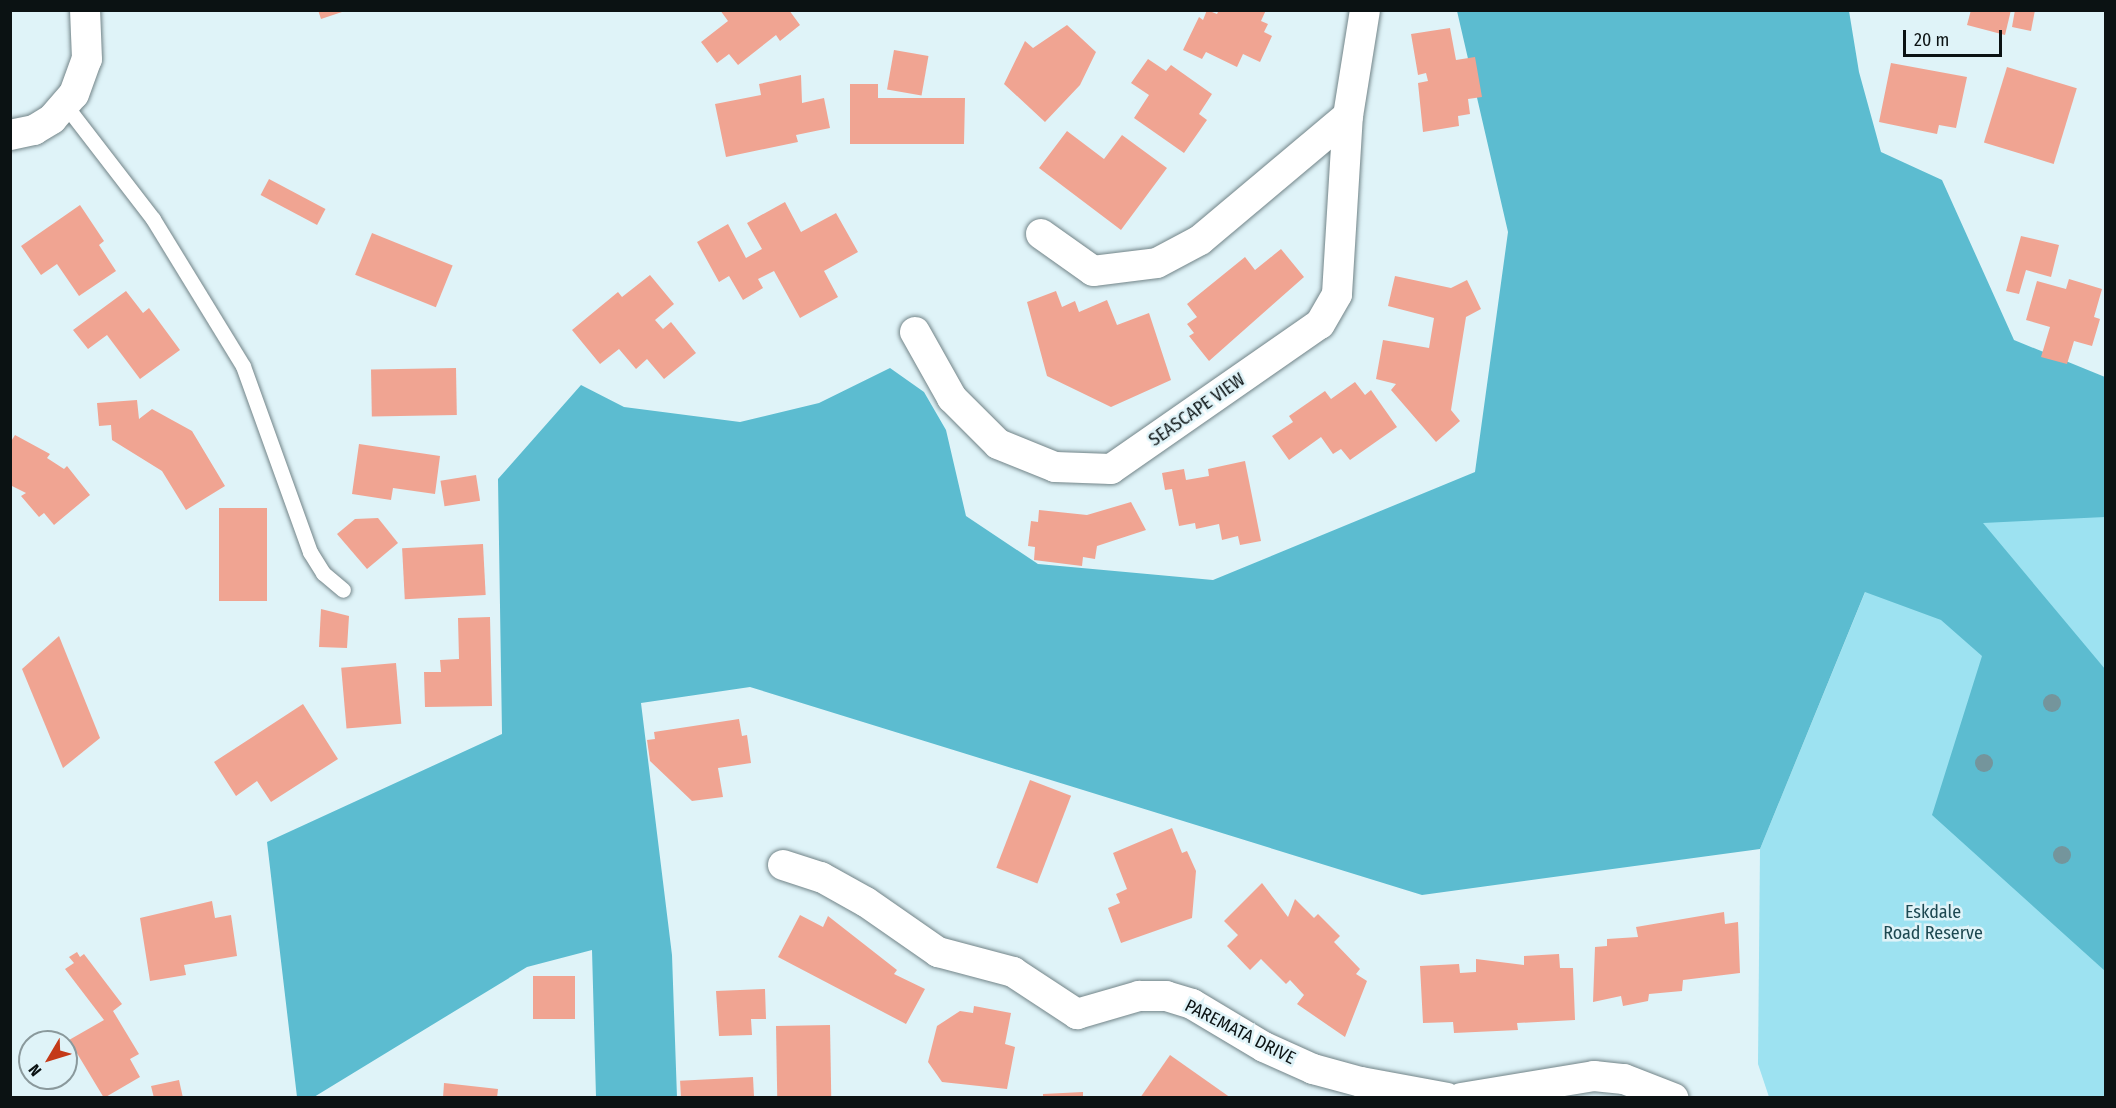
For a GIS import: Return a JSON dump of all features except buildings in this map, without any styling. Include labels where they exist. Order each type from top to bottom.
[{"type":"street","points":[[10,135],[34,130],[66,106],[87,59],[85,10]]},
{"type":"street","name":"SEASCAPE VIEW","points":[[915,332],[952,398],[998,444],[1055,467],[1111,469],[1320,324],[1337,294],[1348,116],[1365,10]]},
{"type":"street","points":[[1041,234],[1093,271],[1157,263],[1200,240],[1348,116]]},
{"type":"street","name":"PAREMATA DRIVE","points":[[783,865],[821,877],[866,902],[938,952],[1012,972],[1077,1014],[1139,996],[1166,996],[1192,1004],[1264,1047],[1313,1069],[1361,1082],[1447,1098]]},
{"type":"street","points":[[1461,1098],[1594,1076],[1624,1079],[1673,1098]]},
{"type":"lane","points":[[66,106],[153,219],[243,366],[310,552],[323,573],[343,590]]},
{"type":"green space","name":"Eskdale Road Reserve","points":[[2105,439],[2105,1097],[1769,1097],[1758,1064],[1760,849],[1893,524]]},
{"type":"shaded area","points":[[1457,11],[1849,11],[1859,72],[1881,152],[1942,180],[2014,340],[2105,377],[2105,517],[1983,523],[2105,669],[2105,971],[1932,815],[1982,656],[1941,620],[1865,592],[1760,849],[1422,895],[750,687],[641,703],[672,955],[677,1097],[596,1097],[592,950],[527,967],[314,1097],[297,1097],[267,842],[502,734],[498,479],[581,385],[624,407],[740,422],[819,403],[890,368],[924,392],[946,430],[966,516],[1038,564],[1213,580],[1475,472],[1508,232]]}]
